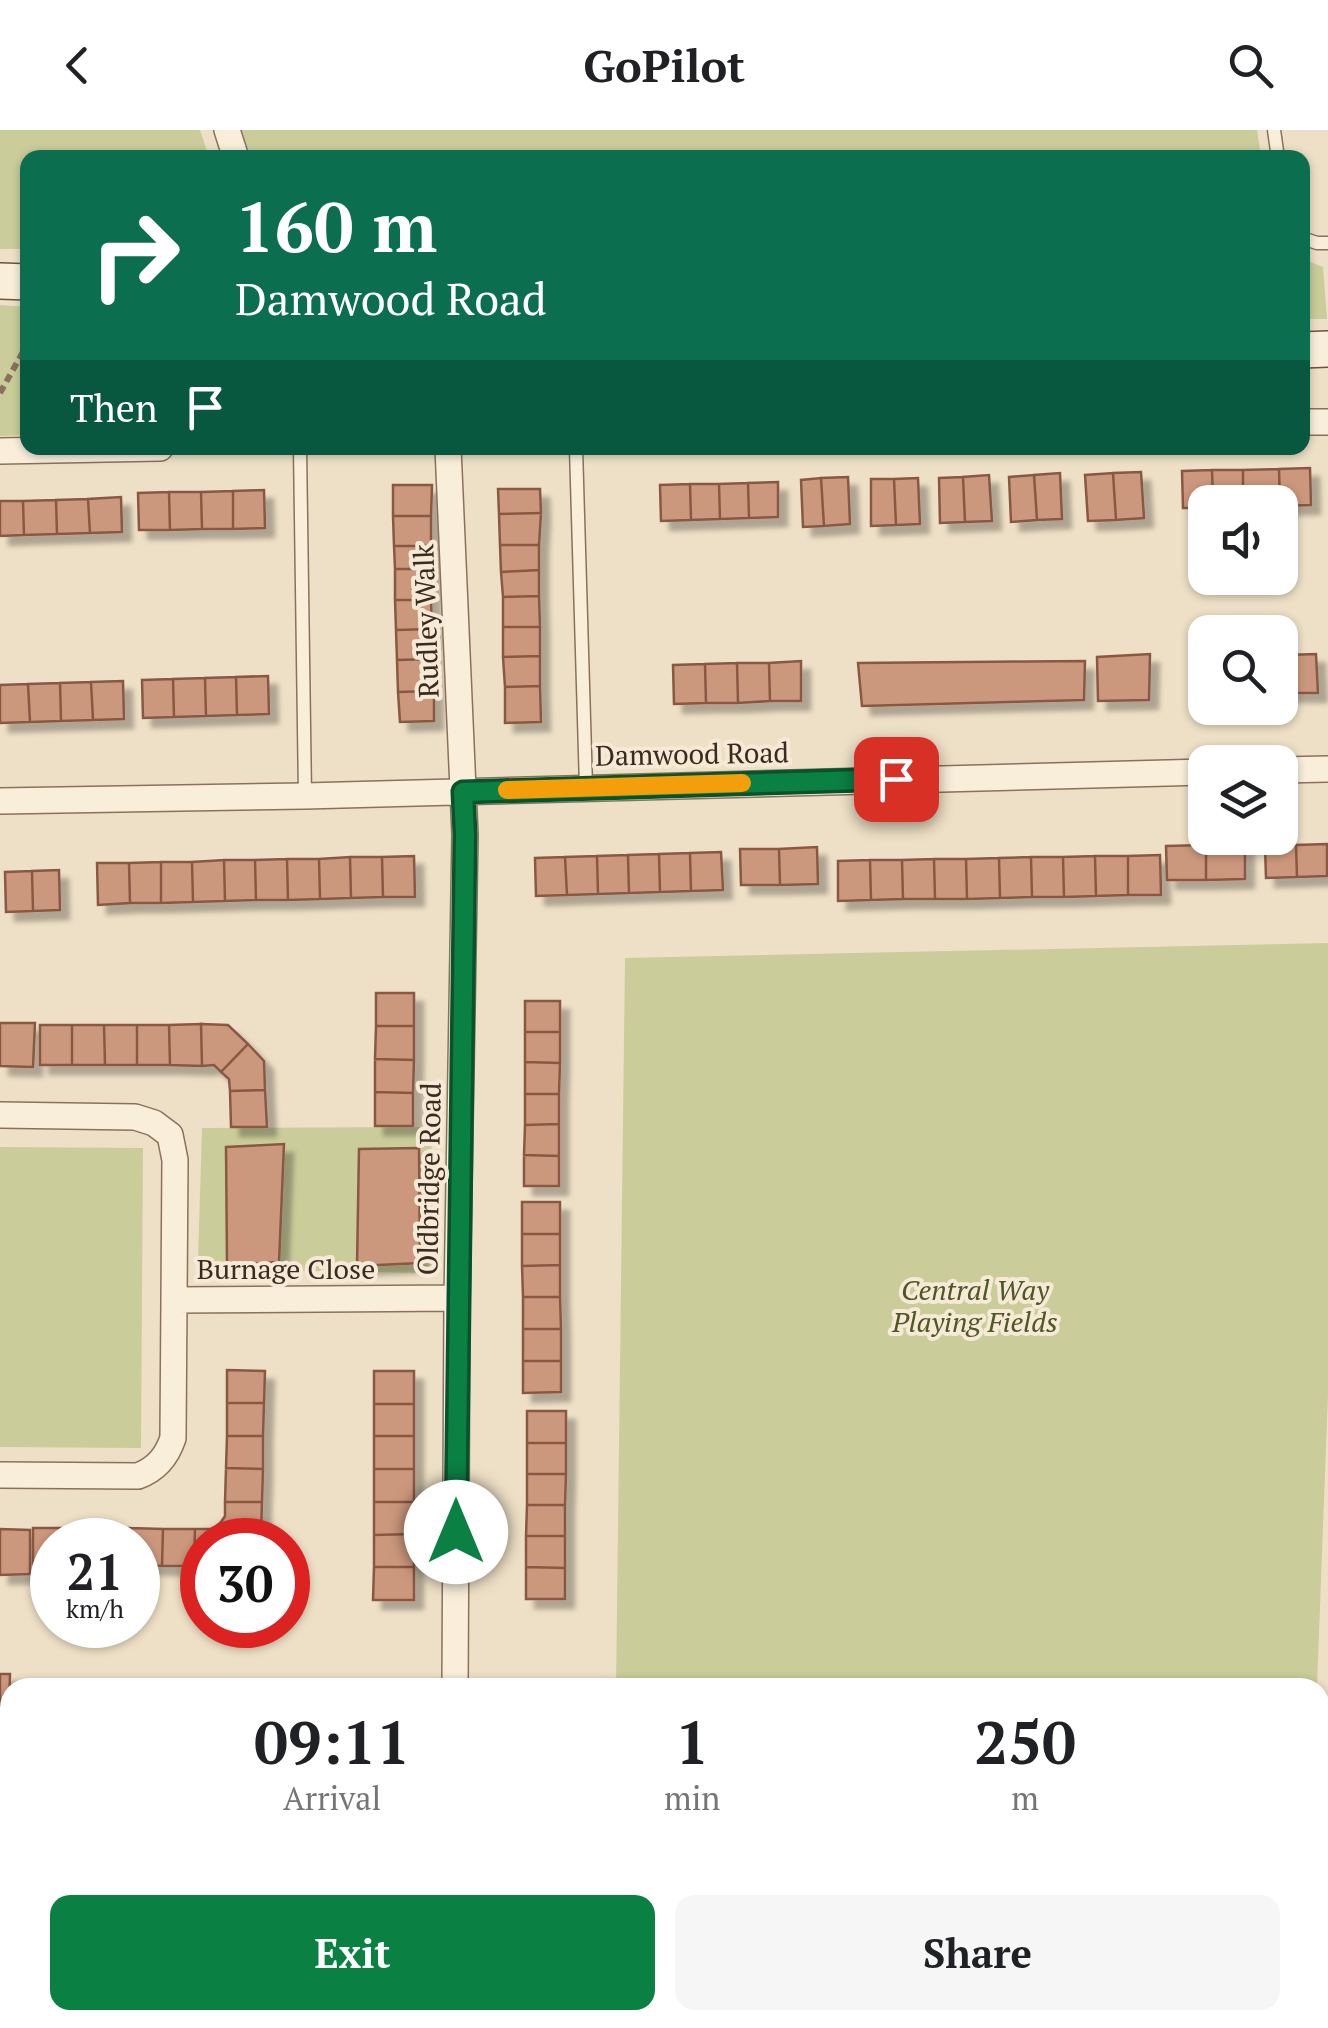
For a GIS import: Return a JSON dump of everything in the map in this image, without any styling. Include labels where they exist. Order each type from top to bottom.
[{"type":"street","name":"Rudley Walk","points":[[448,455],[463,792]]},
{"type":"street","points":[[1298,770],[1328,769]]},
{"type":"street","name":"Damwood Road","points":[[0,801],[1188,772]]},
{"type":"street","name":"Oldbridge Road","points":[[454,1678],[463,792]]},
{"type":"street","name":"Burnage Close","points":[[0,1115],[136,1117],[154,1123],[170,1135],[175,1160],[173,1438],[167,1454],[150,1472],[138,1476],[0,1475]]},
{"type":"street","name":"Burnage Close","points":[[175,1300],[457,1298]]},
{"type":"lane","points":[[300,455],[304,796]]},
{"type":"lane","points":[[576,455],[586,786]]},
{"type":"path","points":[[0,393],[20,357]]},
{"type":"green space","points":[[0,130],[200,130],[207,150],[20,150],[20,249],[0,249]]},
{"type":"green space","points":[[238,130],[1257,130],[1260,150],[244,150]]},
{"type":"green space","points":[[1310,262],[1323,267],[1327,319],[1310,319]]},
{"type":"green space","points":[[0,305],[20,306],[20,435],[0,436]]},
{"type":"green space","name":"Central Way Playing Fields","points":[[1328,943],[1328,1394],[1317,1678],[616,1678],[625,958]]},
{"type":"green space","points":[[431,1127],[434,1261],[424,1273],[204,1269],[198,1261],[202,1128]]},
{"type":"green space","points":[[0,1147],[143,1148],[141,1448],[0,1447]]},
{"type":"building","points":[[1310,468],[1311,505],[1298,505],[1298,485],[1279,485],[1279,469]]},
{"type":"building","points":[[1279,469],[1279,485],[1243,485],[1243,470]]},
{"type":"building","points":[[1212,470],[1243,470],[1243,485],[1212,485]]},
{"type":"building","points":[[1212,470],[1212,485],[1188,485],[1188,508],[1183,508],[1182,471]]},
{"type":"building","points":[[1141,472],[1144,518],[1116,520],[1113,473]]},
{"type":"building","points":[[1060,473],[1062,519],[1037,520],[1034,475]]},
{"type":"building","points":[[1113,473],[1116,520],[1088,521],[1085,475]]},
{"type":"building","points":[[989,475],[992,521],[965,522],[963,477]]},
{"type":"building","points":[[1034,475],[1037,520],[1011,522],[1009,477]]},
{"type":"building","points":[[848,477],[850,524],[824,526],[821,478]]},
{"type":"building","points":[[963,477],[965,522],[940,523],[939,478]]},
{"type":"building","points":[[821,478],[824,526],[803,527],[801,480]]},
{"type":"building","points":[[918,478],[920,524],[896,525],[894,479]]},
{"type":"building","points":[[871,479],[894,479],[896,525],[871,526]]},
{"type":"building","points":[[778,482],[778,517],[749,518],[748,483]]},
{"type":"building","points":[[748,483],[749,518],[720,519],[719,484]]},
{"type":"building","points":[[690,484],[719,484],[720,519],[691,520]]},
{"type":"building","points":[[690,484],[691,520],[661,521],[660,485]]},
{"type":"building","points":[[393,485],[432,485],[431,516],[393,516]]},
{"type":"building","points":[[498,489],[540,489],[541,513],[499,514]]},
{"type":"building","points":[[264,490],[265,528],[233,529],[233,491]]},
{"type":"building","points":[[233,491],[233,529],[202,529],[201,492]]},
{"type":"building","points":[[169,492],[170,530],[139,530],[138,493]]},
{"type":"building","points":[[169,492],[201,492],[202,529],[170,530]]},
{"type":"building","points":[[121,497],[122,532],[90,533],[88,499]]},
{"type":"building","points":[[88,499],[90,533],[57,534],[56,500]]},
{"type":"building","points":[[56,500],[57,534],[24,535],[23,501]]},
{"type":"building","points":[[0,501],[23,501],[24,535],[0,536]]},
{"type":"building","points":[[541,513],[539,545],[500,545],[499,514]]},
{"type":"building","points":[[393,516],[431,516],[431,546],[394,546]]},
{"type":"building","points":[[500,545],[539,545],[539,570],[501,572]]},
{"type":"building","points":[[394,546],[431,546],[431,569],[395,569]]},
{"type":"building","points":[[395,569],[431,569],[431,600],[395,600]]},
{"type":"building","points":[[539,570],[539,596],[503,597],[501,572]]},
{"type":"building","points":[[539,596],[540,627],[503,627],[503,597]]},
{"type":"building","points":[[395,600],[431,600],[432,629],[396,630]]},
{"type":"building","points":[[503,627],[540,627],[540,656],[503,657]]},
{"type":"building","points":[[432,629],[432,659],[397,660],[396,630]]},
{"type":"building","points":[[1150,654],[1149,700],[1098,701],[1097,657]]},
{"type":"building","points":[[1316,654],[1318,693],[1298,693],[1298,655]]},
{"type":"building","points":[[540,656],[540,686],[505,687],[503,657]]},
{"type":"building","points":[[432,659],[434,691],[398,692],[397,660]]},
{"type":"building","points":[[801,661],[801,701],[770,701],[769,663]]},
{"type":"building","points":[[1085,661],[1084,700],[862,706],[858,663]]},
{"type":"building","points":[[737,663],[738,703],[706,703],[705,664]]},
{"type":"building","points":[[737,663],[769,663],[770,701],[738,703]]},
{"type":"building","points":[[705,664],[706,703],[674,704],[673,665]]},
{"type":"building","points":[[268,676],[269,714],[237,715],[236,677]]},
{"type":"building","points":[[236,677],[237,715],[206,716],[205,678]]},
{"type":"building","points":[[205,678],[206,716],[174,717],[173,679]]},
{"type":"building","points":[[173,679],[174,717],[143,718],[142,680]]},
{"type":"building","points":[[123,681],[124,719],[93,720],[91,682]]},
{"type":"building","points":[[91,682],[93,720],[61,721],[60,683]]},
{"type":"building","points":[[60,683],[61,721],[30,722],[28,684]]},
{"type":"building","points":[[28,684],[30,722],[0,723],[0,685]]},
{"type":"building","points":[[540,686],[541,722],[505,723],[505,687]]},
{"type":"building","points":[[434,691],[434,721],[400,722],[398,692]]},
{"type":"building","points":[[1327,844],[1327,876],[1297,877],[1298,845]]},
{"type":"building","points":[[1188,845],[1188,855],[1206,855],[1206,880],[1167,880],[1166,846]]},
{"type":"building","points":[[817,847],[818,884],[780,885],[779,849]]},
{"type":"building","points":[[740,849],[779,849],[780,885],[741,885]]},
{"type":"building","points":[[721,852],[723,890],[691,891],[690,853]]},
{"type":"building","points":[[690,853],[691,891],[660,892],[659,854]]},
{"type":"building","points":[[659,854],[660,892],[629,893],[628,855]]},
{"type":"building","points":[[628,855],[629,893],[598,894],[597,856]]},
{"type":"building","points":[[1160,855],[1161,895],[1128,895],[1128,856]]},
{"type":"building","points":[[1206,855],[1245,855],[1245,879],[1206,880]]},
{"type":"building","points":[[1265,855],[1296,855],[1297,877],[1266,878]]},
{"type":"building","points":[[414,856],[415,897],[383,897],[382,857]]},
{"type":"building","points":[[597,856],[598,894],[567,895],[565,857]]},
{"type":"building","points":[[1095,856],[1096,896],[1064,897],[1063,857]]},
{"type":"building","points":[[1095,856],[1128,856],[1128,895],[1096,896]]},
{"type":"building","points":[[350,857],[382,857],[383,897],[351,898]]},
{"type":"building","points":[[350,857],[351,898],[320,899],[319,859]]},
{"type":"building","points":[[565,857],[567,895],[536,896],[535,858]]},
{"type":"building","points":[[1031,857],[1032,897],[1000,898],[999,858]]},
{"type":"building","points":[[1031,857],[1063,857],[1064,897],[1032,897]]},
{"type":"building","points":[[999,858],[1000,898],[967,899],[966,859]]},
{"type":"building","points":[[287,859],[319,859],[320,899],[288,900]]},
{"type":"building","points":[[287,859],[288,900],[256,900],[255,860]]},
{"type":"building","points":[[934,859],[966,859],[967,899],[935,899]]},
{"type":"building","points":[[934,859],[935,899],[903,899],[902,860]]},
{"type":"building","points":[[224,860],[225,901],[193,902],[192,862]]},
{"type":"building","points":[[224,860],[255,860],[256,900],[225,901]]},
{"type":"building","points":[[870,860],[902,860],[903,899],[871,900]]},
{"type":"building","points":[[870,860],[871,900],[838,901],[838,861]]},
{"type":"building","points":[[161,862],[192,862],[193,902],[161,903]]},
{"type":"building","points":[[161,862],[161,903],[130,903],[129,863]]},
{"type":"building","points":[[97,863],[129,863],[130,903],[98,905]]},
{"type":"building","points":[[59,870],[60,910],[33,911],[32,871]]},
{"type":"building","points":[[32,871],[33,911],[6,912],[5,872]]},
{"type":"building","points":[[376,993],[414,993],[414,1026],[376,1026]]},
{"type":"building","points":[[525,1001],[560,1001],[560,1032],[525,1032]]},
{"type":"building","points":[[0,1023],[35,1023],[33,1067],[0,1066]]},
{"type":"building","points":[[201,1024],[202,1066],[170,1065],[169,1025]]},
{"type":"building","points":[[201,1024],[228,1025],[248,1044],[221,1072],[214,1065],[202,1066]]},
{"type":"building","points":[[40,1025],[72,1025],[72,1065],[40,1065]]},
{"type":"building","points":[[72,1025],[104,1025],[105,1065],[72,1065]]},
{"type":"building","points":[[104,1025],[137,1025],[137,1065],[105,1065]]},
{"type":"building","points":[[137,1025],[169,1025],[170,1065],[137,1065]]},
{"type":"building","points":[[376,1026],[414,1026],[414,1060],[375,1059]]},
{"type":"building","points":[[525,1032],[560,1032],[560,1063],[525,1062]]},
{"type":"building","points":[[248,1044],[264,1061],[265,1090],[230,1091],[229,1079],[221,1072]]},
{"type":"building","points":[[375,1059],[414,1060],[413,1093],[375,1092]]},
{"type":"building","points":[[525,1062],[560,1063],[559,1094],[525,1094]]},
{"type":"building","points":[[265,1090],[267,1127],[231,1127],[230,1091]]},
{"type":"building","points":[[375,1092],[413,1093],[413,1126],[375,1126]]},
{"type":"building","points":[[525,1094],[559,1094],[559,1124],[525,1125]]},
{"type":"building","points":[[559,1124],[559,1156],[524,1155],[525,1125]]},
{"type":"building","points":[[284,1144],[279,1262],[227,1265],[226,1147]]},
{"type":"building","points":[[419,1148],[420,1263],[357,1266],[359,1149]]},
{"type":"building","points":[[524,1155],[559,1156],[559,1186],[524,1186]]},
{"type":"building","points":[[522,1202],[560,1202],[560,1234],[522,1234]]},
{"type":"building","points":[[522,1234],[560,1234],[560,1265],[522,1266]]},
{"type":"building","points":[[560,1265],[560,1297],[523,1297],[522,1266]]},
{"type":"building","points":[[523,1297],[560,1297],[561,1329],[523,1329]]},
{"type":"building","points":[[523,1329],[561,1329],[561,1361],[523,1361]]},
{"type":"building","points":[[523,1361],[561,1361],[561,1392],[523,1393]]},
{"type":"building","points":[[227,1370],[265,1371],[264,1403],[227,1403]]},
{"type":"building","points":[[374,1371],[414,1371],[414,1404],[374,1404]]},
{"type":"building","points":[[227,1403],[264,1403],[263,1436],[227,1436]]},
{"type":"building","points":[[374,1404],[414,1404],[414,1436],[374,1436]]},
{"type":"building","points":[[527,1411],[566,1411],[566,1443],[527,1443]]},
{"type":"building","points":[[227,1436],[263,1436],[263,1469],[226,1468]]},
{"type":"building","points":[[374,1436],[414,1436],[414,1469],[374,1469]]},
{"type":"building","points":[[527,1443],[566,1443],[566,1474],[527,1474]]},
{"type":"building","points":[[226,1468],[263,1469],[262,1502],[225,1502]]},
{"type":"building","points":[[374,1469],[414,1469],[414,1502],[374,1502]]},
{"type":"building","points":[[527,1474],[566,1474],[565,1505],[527,1505]]},
{"type":"building","points":[[225,1502],[262,1502],[262,1518],[225,1516]]},
{"type":"building","points":[[374,1502],[414,1502],[414,1534],[374,1535]]},
{"type":"building","points":[[527,1505],[565,1505],[565,1536],[526,1536]]},
{"type":"building","points":[[0,1529],[30,1530],[30,1574],[0,1575]]},
{"type":"building","points":[[160,1529],[163,1529],[160,1566]]},
{"type":"building","points":[[163,1529],[180,1529],[180,1566],[162,1566]]},
{"type":"building","points":[[414,1534],[414,1567],[374,1567],[374,1535]]},
{"type":"building","points":[[526,1536],[565,1536],[565,1568],[526,1567]]},
{"type":"building","points":[[374,1567],[414,1567],[414,1600],[373,1600]]},
{"type":"building","points":[[526,1567],[565,1568],[565,1599],[526,1599]]},
{"type":"slow traffic","points":[[507,790],[742,783]]},
{"type":"route","points":[[456,1532],[463,792],[896,779]]}]
